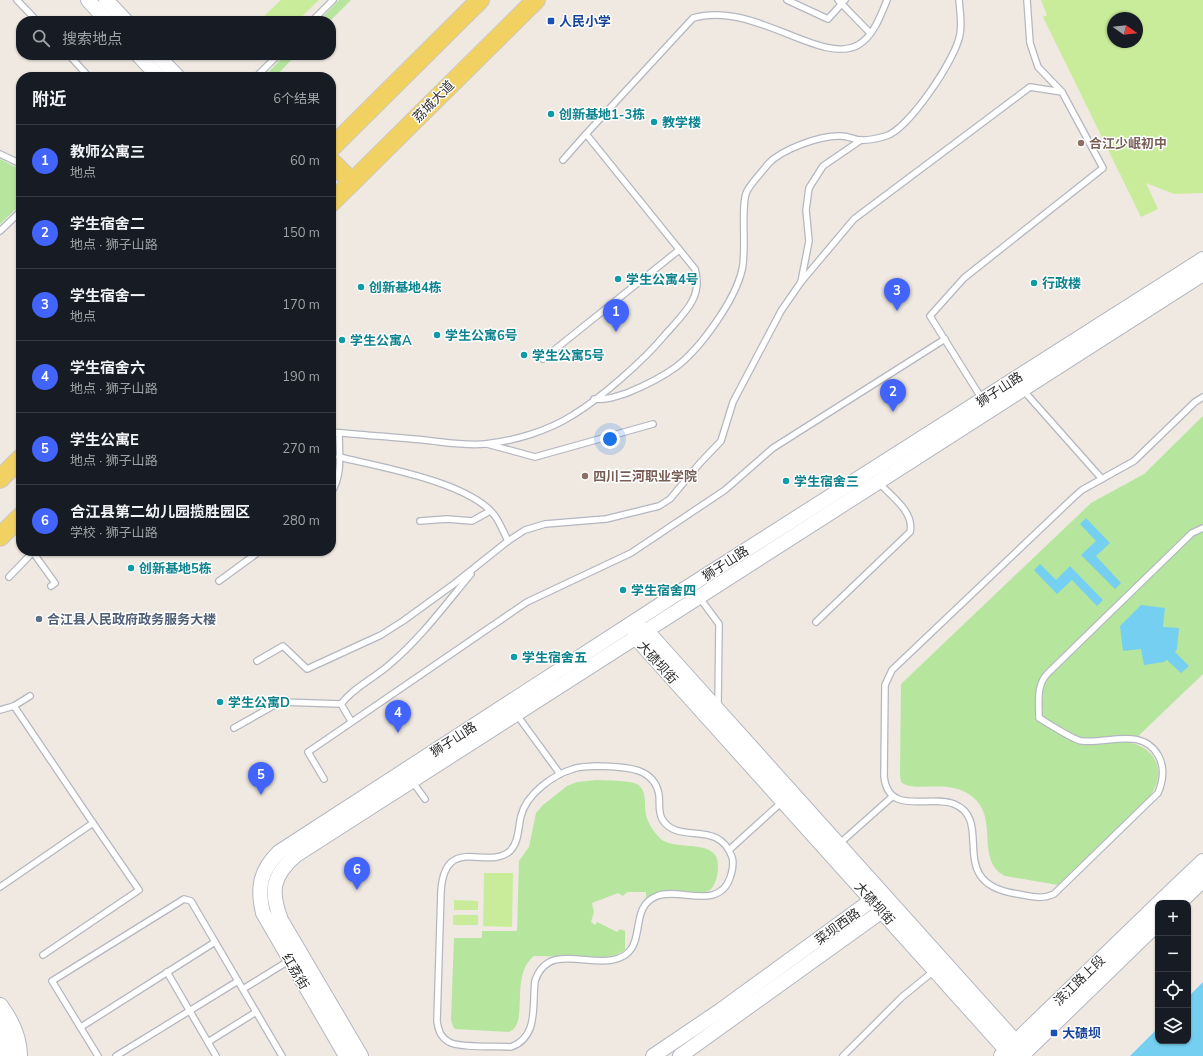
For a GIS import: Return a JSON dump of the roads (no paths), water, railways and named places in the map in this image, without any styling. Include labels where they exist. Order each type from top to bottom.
[{"type":"main road","points":[[336,143],[480,0]]},
{"type":"main road","name":"荔城大道","points":[[336,198],[536,0]]},
{"type":"main road","points":[[336,166],[352,182]]},
{"type":"main road","points":[[0,479],[16,463]]},
{"type":"main road","points":[[0,537],[16,526]]},
{"type":"main road","name":"滨江路上段","points":[[1163,900],[1203,862]]},
{"type":"main road","points":[[1181,900],[1203,879]]},
{"type":"main road","name":"滨江路上段","points":[[1013,1053],[1155,908]]},
{"type":"main road","name":"滨江路上段","points":[[1013,1053],[1155,925]]},
{"type":"main road","points":[[0,1006],[12,1024],[19,1044],[19,1056]]},
{"type":"main road","points":[[0,1028],[7,1047],[7,1056]]},
{"type":"street","points":[[88,0],[102,16]]},
{"type":"street","points":[[106,0],[121,16]]},
{"type":"street","points":[[143,60],[154,72]]},
{"type":"street","points":[[163,60],[173,72]]},
{"type":"street","name":"狮子山路","points":[[268,883],[269,862],[279,852],[638,631],[986,405],[1203,259]]},
{"type":"street","name":"狮子山路","points":[[986,405],[1022,389],[1203,274]]},
{"type":"street","name":"狮子山路","points":[[638,631],[698,597],[873,477]]},
{"type":"street","name":"大碛坝街","points":[[638,631],[718,711],[788,797],[838,844],[880,903],[935,970],[1013,1053]]},
{"type":"street","name":"大碛坝街","points":[[638,631],[788,797],[1013,1053]]},
{"type":"street","name":"狮子山路","points":[[268,883],[276,878],[284,866],[296,855],[412,781],[512,709]]},
{"type":"street","name":"红荔街","points":[[268,883],[260,891],[263,913],[295,957],[361,1056]]},
{"type":"street","name":"菜坝西路","points":[[680,1056],[693,1052],[880,903]]},
{"type":"street","name":"菜坝西路","points":[[653,1056],[880,903]]},
{"type":"street","name":"红荔街","points":[[295,957],[346,1056]]},
{"type":"lane","points":[[17,0],[32,16]]},
{"type":"lane","points":[[317,16],[333,0]]},
{"type":"lane","points":[[787,0],[795,2],[828,19],[841,1],[870,33]]},
{"type":"lane","points":[[756,15],[822,44],[838,48],[857,46],[870,33],[878,21],[887,0]]},
{"type":"lane","points":[[594,399],[607,400],[647,384],[676,366],[700,343],[734,295],[743,269],[745,203],[747,191],[770,163],[790,150],[819,138],[841,136],[861,140],[888,136],[902,125],[928,95],[954,51],[960,34],[959,0]]},
{"type":"lane","points":[[986,405],[930,316],[964,278],[1103,168],[1062,92],[1038,67],[1030,43],[1027,0]]},
{"type":"lane","points":[[563,160],[693,18],[702,14],[726,9]]},
{"type":"lane","points":[[74,60],[85,72]]},
{"type":"lane","points":[[261,72],[273,60]]},
{"type":"lane","points":[[257,661],[283,646],[307,668],[381,634],[448,588],[508,540],[525,530],[546,524],[606,519],[659,506],[670,499],[700,462],[721,441],[733,402],[781,311],[801,282],[854,219],[1030,87],[1062,92]]},
{"type":"lane","points":[[484,444],[532,434],[573,416],[656,346],[696,296],[698,284],[695,269],[586,134]]},
{"type":"lane","points":[[801,282],[809,241],[806,210],[810,188],[823,166],[861,140]]},
{"type":"lane","points":[[0,154],[16,162]]},
{"type":"lane","points":[[0,231],[16,216]]},
{"type":"lane","points":[[543,359],[679,250]]},
{"type":"lane","points":[[324,779],[308,752],[527,602],[632,553],[725,490],[773,448],[945,339]]},
{"type":"lane","points":[[1022,389],[1102,479]]},
{"type":"lane","points":[[1203,397],[1195,402],[1134,461],[1082,490],[1074,497],[889,674],[884,685],[884,776],[886,786],[893,796],[906,802],[947,802],[963,810],[972,825],[975,864],[982,878],[992,887],[1006,893],[1041,897],[1049,896],[1058,891],[1154,799],[1160,788],[1163,766],[1157,752],[1141,740],[1128,739],[1081,741],[1038,718],[1041,682],[1048,673],[1182,543],[1192,534],[1203,528]]},
{"type":"lane","points":[[336,433],[484,444],[535,457],[653,424]]},
{"type":"lane","points":[[336,485],[339,473],[339,433]]},
{"type":"lane","points":[[339,457],[411,474],[457,489],[483,504],[495,516],[508,540]]},
{"type":"lane","points":[[816,622],[910,532],[911,522],[907,513],[873,477]]},
{"type":"lane","points":[[420,521],[447,519],[472,521],[490,511]]},
{"type":"lane","points":[[9,577],[28,556]]},
{"type":"lane","points":[[35,556],[55,583],[51,586]]},
{"type":"lane","points":[[219,581],[253,556]]},
{"type":"lane","points":[[342,704],[350,692],[388,665],[416,638],[480,563]]},
{"type":"lane","points":[[698,597],[719,624],[718,711]]},
{"type":"lane","points":[[0,710],[14,706],[30,696]]},
{"type":"lane","points":[[234,728],[280,702],[342,704]]},
{"type":"lane","points":[[342,704],[351,722]]},
{"type":"lane","points":[[14,706],[138,890],[43,955]]},
{"type":"lane","points":[[512,709],[560,774]]},
{"type":"lane","points":[[597,766],[639,770],[648,775],[655,782],[659,795],[660,812],[663,820],[670,828],[678,832],[707,834],[714,836],[729,850],[732,859],[732,873],[730,879],[722,890],[710,896],[663,894],[651,899],[640,914],[636,942],[623,956],[606,961],[556,960],[550,961],[541,968],[535,980],[531,1028],[529,1033],[521,1042],[511,1047],[460,1045],[448,1042],[440,1033],[438,1021],[442,891],[444,874],[452,863],[461,857],[494,857],[510,851],[516,842],[524,806],[532,795],[560,774],[574,768],[597,766]]},
{"type":"lane","points":[[412,781],[425,799]]},
{"type":"lane","points":[[838,844],[893,796]]},
{"type":"lane","points":[[729,850],[788,797]]},
{"type":"lane","points":[[0,887],[93,823]]},
{"type":"lane","points":[[98,1056],[82,1027],[52,981],[184,899],[191,901],[282,1056]]},
{"type":"lane","points":[[82,1027],[215,942]]},
{"type":"lane","points":[[243,989],[295,957]]},
{"type":"lane","points":[[844,1056],[902,997],[935,970]]},
{"type":"lane","points":[[167,972],[214,1055]]},
{"type":"lane","points":[[116,1056],[238,980]]},
{"type":"lane","points":[[208,1042],[256,1012]]},
{"type":"water","points":[[1086,518],[1110,543],[1096,556],[1121,583],[1115,589],[1081,555],[1096,541],[1080,524]]},
{"type":"water","points":[[1040,564],[1056,580],[1070,566],[1103,600],[1097,606],[1072,580],[1057,594],[1034,570]]},
{"type":"water","points":[[1141,605],[1165,608],[1163,627],[1179,628],[1177,649],[1175,652],[1189,666],[1181,673],[1167,660],[1164,662],[1144,665],[1141,649],[1123,651],[1120,626]]},
{"type":"water","points":[[1203,982],[1203,1056],[1130,1056],[1155,1031],[1155,1044],[1191,1044],[1191,994]]},
{"type":"place","name":"人民小学","points":[[551,21]]},
{"type":"place","name":"创新基地1-3栋","points":[[551,114]]},
{"type":"place","name":"教学楼","points":[[654,122]]},
{"type":"place","name":"合江少岷初中","points":[[1081,143]]},
{"type":"place","name":"学生公寓4号","points":[[618,279]]},
{"type":"place","name":"行政楼","points":[[1034,283]]},
{"type":"place","name":"创新基地4栋","points":[[361,287]]},
{"type":"place","name":"学生宿舍一","points":[[897,311]]},
{"type":"place","name":"教师公寓三","points":[[616,332]]},
{"type":"place","name":"学生公寓6号","points":[[437,335]]},
{"type":"place","name":"学生公寓A","points":[[342,340]]},
{"type":"place","name":"学生公寓5号","points":[[524,355]]},
{"type":"place","name":"学生宿舍二","points":[[893,412]]},
{"type":"place","name":"四川三河职业学院","points":[[585,476]]},
{"type":"place","name":"学生宿舍三","points":[[786,481]]},
{"type":"place","name":"创新基地5栋","points":[[131,568]]},
{"type":"place","name":"学生宿舍四","points":[[623,590]]},
{"type":"place","name":"合江县人民政府政务服务大楼","points":[[39,619]]},
{"type":"place","name":"学生宿舍五","points":[[514,657]]},
{"type":"place","name":"学生公寓D","points":[[220,702]]},
{"type":"place","name":"学生宿舍六","points":[[398,733]]},
{"type":"place","name":"学生公寓E","points":[[261,795]]},
{"type":"place","name":"合江县第二幼儿园揽胜园区","points":[[357,890]]},
{"type":"place","name":"大碛坝","points":[[1054,1033]]}]
